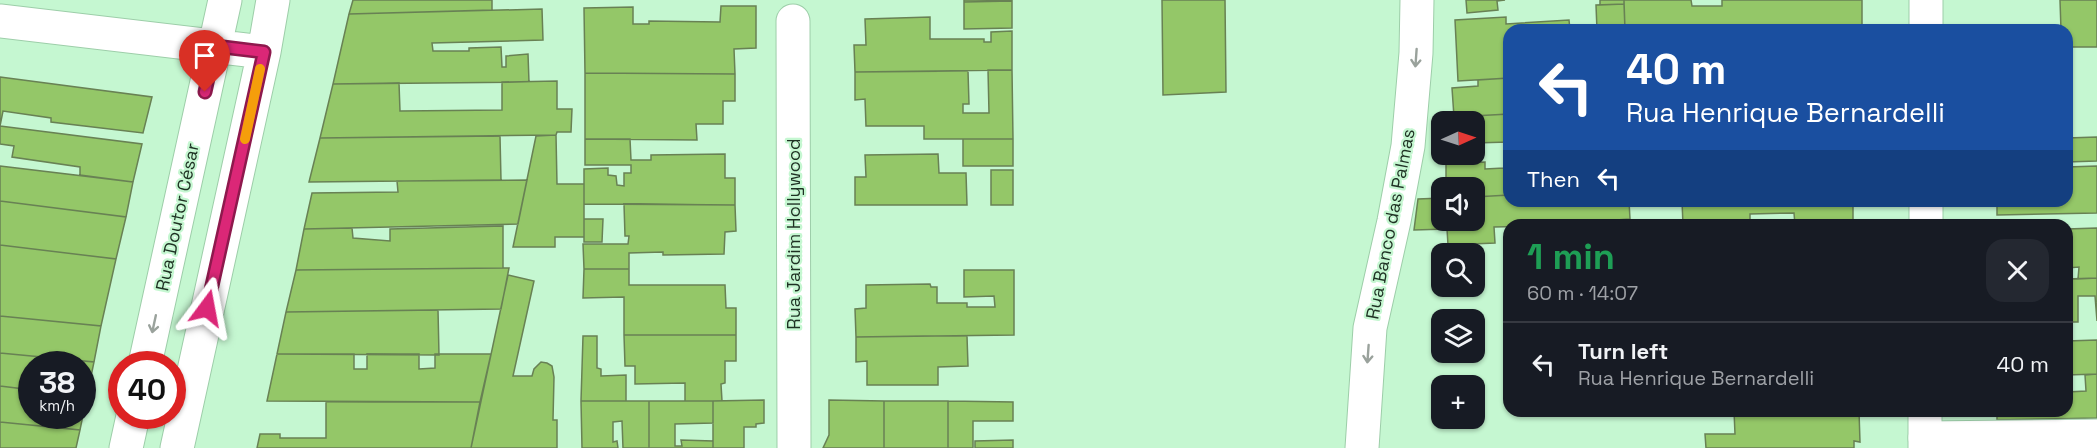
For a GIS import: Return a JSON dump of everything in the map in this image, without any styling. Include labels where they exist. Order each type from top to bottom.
[{"type":"street","name":"Rua Doutor César","points":[[148,351],[225,0]]},
{"type":"street","points":[[177,448],[264,52],[273,0]]},
{"type":"street","name":"Rua Banco das Palmas","points":[[1362,448],[1370,328],[1408,146],[1416,53],[1417,0]]},
{"type":"street","points":[[1926,0],[1926,24]]},
{"type":"street","points":[[0,21],[264,52]]},
{"type":"street","name":"Rua Jardim Hollywood","points":[[793,21],[794,448]]},
{"type":"street","points":[[126,448],[131,429]]},
{"type":"street","points":[[1925,432],[2097,436]]},
{"type":"building","points":[[353,0],[492,0],[492,10],[349,14]]},
{"type":"building","points":[[964,0],[1012,0],[1012,1],[964,2]]},
{"type":"building","points":[[1162,0],[1225,0],[1226,92],[1163,95]]},
{"type":"building","points":[[1466,0],[1505,0],[1497,1],[1498,10],[1467,13]]},
{"type":"building","points":[[1600,0],[1624,0],[1624,4],[1600,5]]},
{"type":"building","points":[[1624,0],[1691,0],[1692,6],[1722,6],[1722,0],[1862,0],[1862,24],[1625,24]]},
{"type":"building","points":[[2060,0],[2097,0],[2097,47],[2073,47],[2073,24],[2061,24]]},
{"type":"building","points":[[1012,1],[1012,28],[964,29],[964,2]]},
{"type":"building","points":[[1624,4],[1625,24],[1597,24],[1596,5]]},
{"type":"building","points":[[721,6],[756,6],[756,48],[734,49],[735,74],[585,73],[584,8],[633,7],[633,24],[649,24],[649,21],[720,22]]},
{"type":"building","points":[[542,9],[543,40],[432,43],[433,51],[469,51],[469,48],[501,47],[502,67],[506,67],[506,56],[528,54],[529,82],[333,84],[349,14]]},
{"type":"building","points":[[930,17],[930,39],[984,39],[984,42],[991,42],[991,32],[1012,31],[1012,70],[855,72],[854,45],[866,45],[865,19]]},
{"type":"building","points":[[1506,17],[1506,24],[1503,24],[1503,78],[1458,81],[1455,20]]},
{"type":"building","points":[[1569,20],[1569,24],[1506,24]]},
{"type":"building","points":[[988,70],[1012,70],[1013,139],[924,139],[924,126],[866,126],[865,99],[855,100],[855,72],[968,71],[969,104],[963,104],[963,113],[989,113]]},
{"type":"building","points":[[585,73],[735,74],[735,101],[723,101],[723,124],[696,124],[697,140],[585,139]]},
{"type":"building","points":[[0,77],[152,97],[143,133],[51,122],[51,118],[3,111],[0,126]]},
{"type":"building","points":[[1503,78],[1503,114],[1485,115],[1485,111],[1454,111],[1452,88],[1478,86],[1478,80]]},
{"type":"building","points":[[557,81],[557,109],[572,109],[571,132],[557,132],[556,135],[320,138],[333,84],[399,83],[400,111],[502,110],[502,82]]},
{"type":"building","points":[[1503,114],[1503,142],[1485,143],[1485,115]]},
{"type":"building","points":[[0,126],[142,144],[133,182],[80,175],[80,167],[12,157],[14,146],[0,144]]},
{"type":"building","points":[[556,135],[557,184],[584,184],[584,237],[555,237],[555,247],[513,247],[536,136]]},
{"type":"building","points":[[500,136],[501,180],[309,182],[320,138]]},
{"type":"building","points":[[2097,137],[2097,161],[2073,162],[2073,138]]},
{"type":"building","points":[[585,139],[630,139],[631,160],[651,160],[651,155],[725,154],[725,178],[735,178],[735,205],[584,204],[584,169],[608,168],[608,175],[616,176],[617,185],[624,186],[624,173],[631,173],[631,165],[585,165]]},
{"type":"building","points":[[963,139],[1013,139],[1013,166],[963,166]]},
{"type":"building","points":[[938,154],[939,173],[966,173],[967,205],[855,205],[855,177],[866,177],[865,155]]},
{"type":"building","points":[[1446,165],[1485,165],[1485,169],[1503,168],[1503,195],[1485,196],[1485,177],[1446,177]]},
{"type":"building","points":[[0,166],[133,182],[126,217],[0,201]]},
{"type":"building","points":[[2097,166],[2097,213],[1997,215],[1997,207],[2073,207],[2073,167]]},
{"type":"building","points":[[991,170],[1013,170],[1013,205],[991,205]]},
{"type":"building","points":[[527,180],[518,224],[304,229],[312,193],[398,192],[397,181]]},
{"type":"building","points":[[1503,195],[1503,207],[1629,207],[1630,219],[1503,219],[1503,227],[1494,227],[1495,243],[1448,243],[1447,231],[1485,231],[1485,196]]},
{"type":"building","points":[[1431,198],[1431,229],[1414,230],[1418,199]]},
{"type":"building","points":[[0,201],[126,217],[116,259],[0,245]]},
{"type":"building","points":[[624,204],[735,205],[736,231],[725,232],[724,254],[629,253],[629,269],[584,269],[583,244],[628,244],[629,236],[625,236]]},
{"type":"building","points":[[1682,207],[1853,207],[1853,219],[1794,219],[1794,213],[1750,214],[1750,219],[1683,219]]},
{"type":"building","points":[[584,219],[603,219],[602,242],[584,242]]},
{"type":"building","points":[[503,226],[503,268],[296,270],[304,229],[352,228],[353,238],[390,241],[390,229]]},
{"type":"building","points":[[2097,228],[2097,278],[2078,279],[2079,267],[2073,268],[2073,229]]},
{"type":"building","points":[[0,245],[116,259],[101,326],[0,316]]},
{"type":"building","points":[[509,268],[501,309],[286,312],[296,270]]},
{"type":"building","points":[[584,269],[629,269],[629,285],[725,285],[726,308],[736,308],[736,335],[624,335],[624,297],[583,298]]},
{"type":"building","points":[[964,270],[1014,270],[1014,335],[856,337],[855,309],[866,308],[866,285],[930,284],[931,287],[937,287],[937,303],[967,303],[967,307],[995,307],[994,296],[964,297]]},
{"type":"building","points":[[508,275],[534,281],[513,376],[532,376],[534,369],[541,362],[552,366],[553,420],[557,420],[557,448],[471,448]]},
{"type":"building","points":[[2097,278],[2097,321],[2095,296],[2078,296],[2078,322],[2073,322],[2073,279]]},
{"type":"building","points":[[438,310],[439,355],[277,354],[286,312]]},
{"type":"building","points":[[0,316],[101,326],[96,352],[18,351],[18,355],[0,353]]},
{"type":"building","points":[[624,335],[736,335],[736,361],[725,361],[725,383],[721,384],[722,401],[685,401],[685,383],[635,384],[635,366],[625,366]]},
{"type":"building","points":[[583,336],[597,336],[597,368],[601,369],[601,376],[626,375],[626,401],[581,401]]},
{"type":"building","points":[[967,336],[968,366],[938,367],[938,385],[867,385],[867,361],[856,362],[856,337]]},
{"type":"building","points":[[2097,340],[2097,374],[2073,375],[2073,341]]},
{"type":"building","points":[[0,353],[18,355],[18,388],[0,386]]},
{"type":"building","points":[[277,354],[354,354],[354,369],[367,369],[367,354],[419,354],[419,369],[435,368],[435,354],[491,354],[480,402],[267,401]]},
{"type":"building","points":[[2097,374],[2097,418],[1997,420],[1997,417],[2073,417],[2073,392],[2086,391],[2085,375]]},
{"type":"building","points":[[0,386],[18,388],[18,424],[0,422]]},
{"type":"building","points":[[764,400],[764,423],[756,424],[756,427],[744,427],[744,448],[713,448],[713,401]]},
{"type":"building","points":[[829,400],[884,401],[884,448],[823,448],[829,435]]},
{"type":"building","points":[[581,401],[649,401],[649,448],[623,448],[622,421],[613,422],[613,442],[617,441],[618,448],[582,448]]},
{"type":"building","points":[[649,401],[713,401],[713,423],[675,424],[675,446],[682,446],[681,440],[713,441],[713,448],[649,448]]},
{"type":"building","points":[[884,401],[948,401],[948,448],[884,448]]},
{"type":"building","points":[[948,401],[1013,402],[1013,421],[973,421],[973,448],[948,448]]},
{"type":"building","points":[[326,402],[480,402],[471,448],[257,448],[260,434],[280,434],[280,438],[326,438]]},
{"type":"building","points":[[1734,417],[1859,417],[1860,442],[1854,441],[1854,448],[1706,448],[1705,434],[1735,434]]},
{"type":"building","points":[[0,422],[18,424],[18,429],[80,430],[76,448],[0,448]]},
{"type":"building","points":[[1013,440],[1013,448],[975,448],[975,441]]},
{"type":"slow traffic","points":[[245,139],[260,69]]},
{"type":"route","points":[[205,92],[215,46],[264,52],[207,308]]}]
